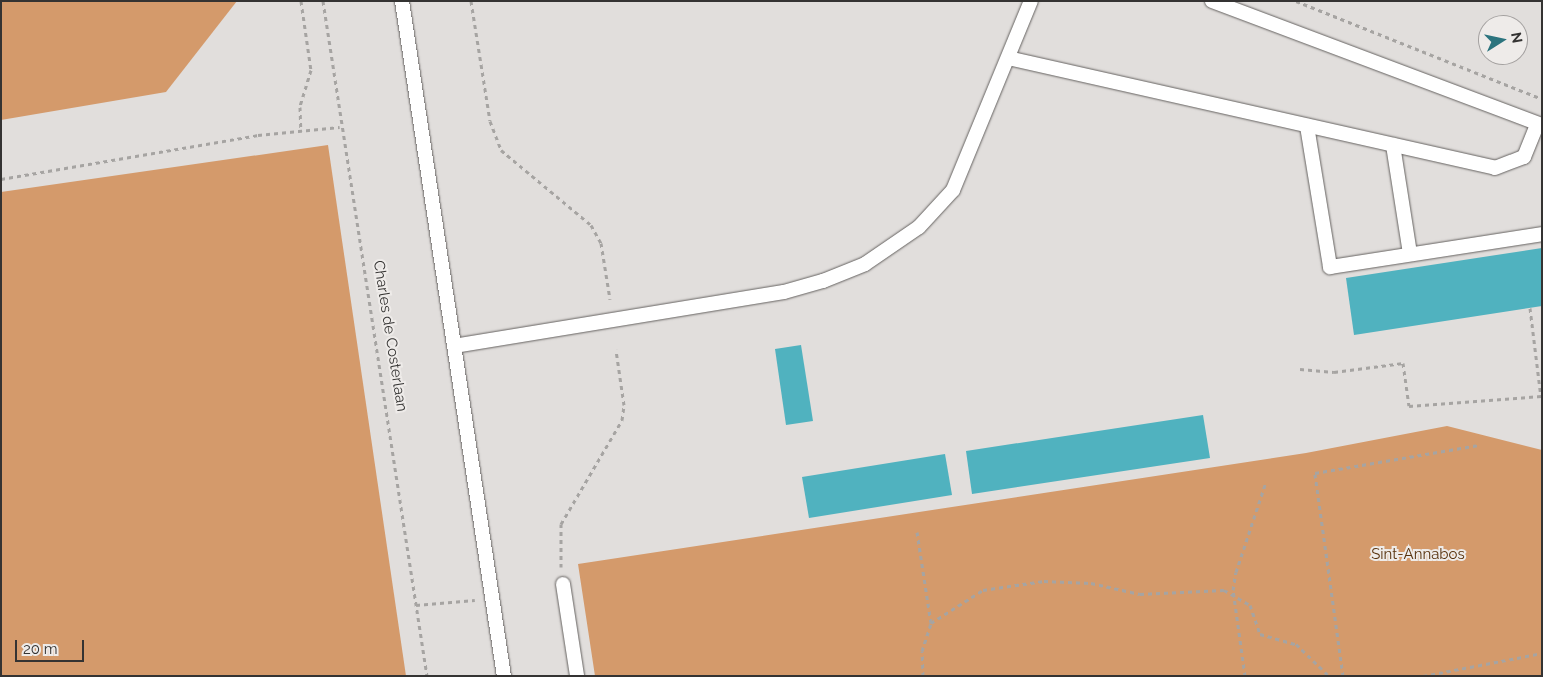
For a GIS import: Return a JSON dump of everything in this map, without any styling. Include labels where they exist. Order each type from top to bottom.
[{"type":"lane","points":[[402,1],[504,676]]},
{"type":"lane","points":[[454,346],[784,292],[823,281],[864,264],[919,227],[953,190],[1031,1]]},
{"type":"lane","points":[[1008,58],[1495,168],[1524,157],[1539,124],[1212,1]]},
{"type":"lane","points":[[1307,126],[1330,267],[1542,234]]},
{"type":"lane","points":[[1393,145],[1410,254]]},
{"type":"lane","points":[[563,584],[577,676]]},
{"type":"path","points":[[301,1],[311,70],[300,107],[302,131]]},
{"type":"path","name":"Charles de Costerlaan","points":[[323,1],[340,127],[427,676]]},
{"type":"path","points":[[471,1],[490,120],[501,150],[591,225],[601,243],[610,298]]},
{"type":"path","points":[[1296,1],[1542,99]]},
{"type":"path","points":[[1,179],[258,135],[340,127]]},
{"type":"path","points":[[1300,369],[1334,372],[1403,363],[1409,406],[1541,397],[1530,308]]},
{"type":"path","points":[[559,550],[561,524],[622,420],[624,405],[616,350]]},
{"type":"path","points":[[1343,676],[1315,473],[1479,445]]},
{"type":"path","points":[[1244,676],[1234,595],[1236,572],[1266,482]]},
{"type":"path","points":[[917,532],[931,623],[922,650],[923,676]]},
{"type":"path","points":[[931,623],[983,590],[1044,581],[1091,583],[1140,594],[1224,590],[1250,605],[1260,634],[1296,644],[1330,676]]},
{"type":"path","points":[[416,605],[492,599]]},
{"type":"path","points":[[1424,676],[1542,653]]},
{"type":"green space","points":[[1,1],[237,1],[166,92],[1,120]]},
{"type":"green space","points":[[328,145],[406,676],[1,676],[1,192]]},
{"type":"green space","name":"Sint-Annabos","points":[[1447,426],[1542,450],[1542,676],[595,676],[578,564],[1306,453]]},
{"type":"building","points":[[1542,248],[1542,306],[1354,335],[1346,278]]},
{"type":"building","points":[[801,345],[813,421],[786,425],[775,349]]},
{"type":"building","points":[[1203,415],[1210,458],[972,494],[966,451]]},
{"type":"building","points":[[945,454],[952,495],[809,518],[802,477]]}]
